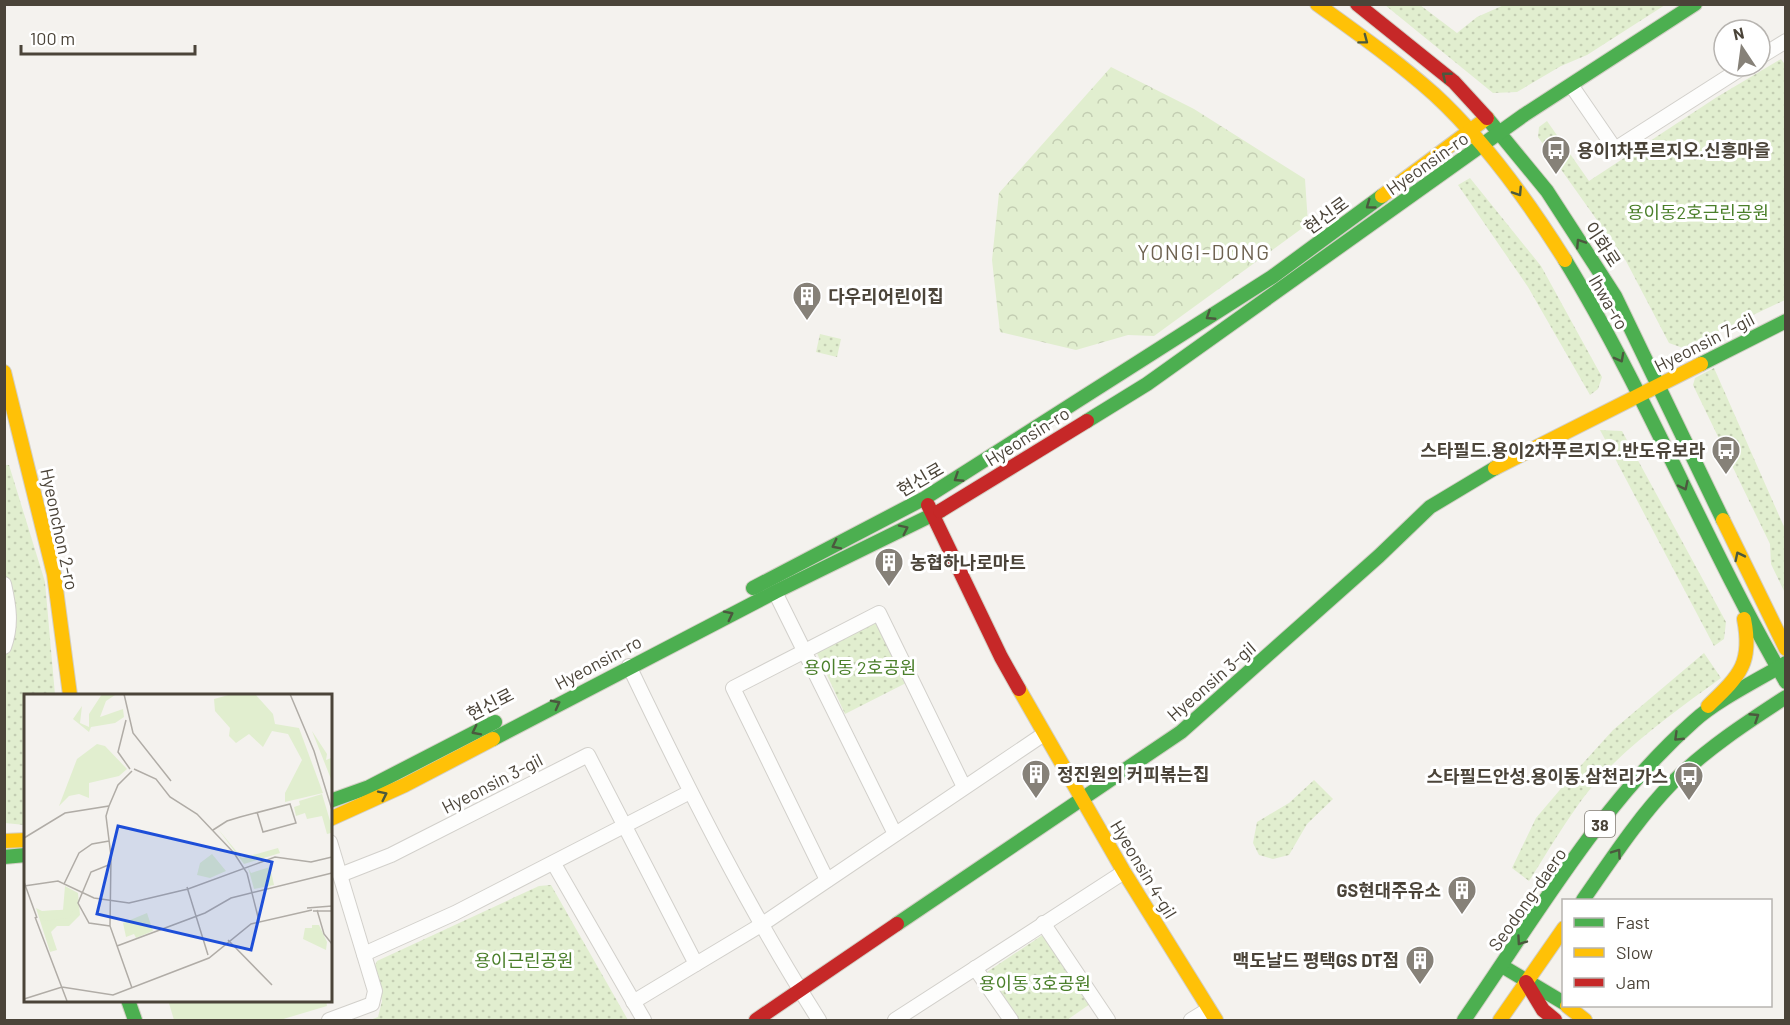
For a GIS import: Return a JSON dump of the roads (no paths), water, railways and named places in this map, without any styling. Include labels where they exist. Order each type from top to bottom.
[{"type":"street","name":"Ihwa-ro","points":[[1317,4],[1406,72],[1448,108],[1509,179],[1593,308],[1640,396],[1738,596],[1781,665],[1785,682]]},
{"type":"street","name":"이화로","points":[[1356,4],[1454,82],[1500,132],[1547,191],[1615,296],[1764,609]]},
{"type":"street","name":"Hyeonsin-ro","points":[[332,818],[405,785],[629,666],[933,515],[1147,384],[1500,132],[1695,4]]},
{"type":"street","points":[[1772,49],[1785,41]]},
{"type":"street","points":[[1571,86],[1615,149],[1726,78]]},
{"type":"street","name":"현신로","points":[[558,689],[925,498],[1272,276],[1487,118]]},
{"type":"street","name":"Hyeonsin 7-gil","points":[[1640,396],[1785,321]]},
{"type":"street","name":"Hyeonchon 2-ro","points":[[4,372],[54,574],[69,694]]},
{"type":"street","name":"Hyeonsin 3-gil","points":[[756,1020],[1181,732],[1379,556],[1430,507],[1488,471],[1640,396]]},
{"type":"street","points":[[4,435],[19,432]]},
{"type":"street","name":"Hyeonsin 4-gil","points":[[925,498],[1000,657],[1124,872],[1213,1015]]},
{"type":"street","points":[[4,584],[10,613],[9,636],[4,647]]},
{"type":"street","points":[[775,592],[895,834]]},
{"type":"street","points":[[1695,720],[1746,663],[1750,643],[1738,596]]},
{"type":"street","points":[[1764,609],[1785,632]]},
{"type":"street","points":[[1764,609],[1785,649]]},
{"type":"street","points":[[827,880],[733,688],[879,614],[964,787]]},
{"type":"street","name":"Seodong-daero","points":[[1464,1020],[1595,831],[1632,784],[1695,720],[1781,665]]},
{"type":"street","points":[[629,666],[690,792],[761,926],[819,1020]]},
{"type":"street","name":"38","points":[[1584,899],[1627,838],[1672,784],[1725,736],[1785,697]]},
{"type":"street","name":"현신로","points":[[332,800],[369,787],[506,716]]},
{"type":"street","points":[[633,1002],[761,926],[1044,734]]},
{"type":"street","name":"Hyeonsin 3-gil","points":[[340,875],[391,855],[588,755],[696,964]]},
{"type":"street","points":[[364,954],[455,913],[554,864],[690,792]]},
{"type":"street","points":[[4,841],[24,840]]},
{"type":"street","points":[[329,1020],[372,1004],[375,991],[332,849]]},
{"type":"street","points":[[4,856],[24,855]]},
{"type":"street","points":[[554,864],[644,1020]]},
{"type":"street","points":[[895,1020],[914,1015],[975,968],[1124,872]]},
{"type":"street","points":[[1043,923],[1108,1020]]},
{"type":"street","points":[[1500,1020],[1562,929]]},
{"type":"street","points":[[1503,966],[1526,982],[1562,1001]]},
{"type":"street","points":[[975,968],[1011,1020]]},
{"type":"street","points":[[1526,982],[1543,1010],[1555,1020]]},
{"type":"street","points":[[129,1001],[135,1020]]},
{"type":"street","points":[[1569,1007],[1585,1020]]},
{"type":"street","points":[[1191,1020],[1213,1015]]},
{"type":"place","name":"용이1차푸르지오.신흥마을","points":[[1556,176]]},
{"type":"place","name":"다우리어린이집","points":[[807,322]]},
{"type":"place","name":"스타필드.용이2차푸르지오.반도유보라","points":[[1726,476]]},
{"type":"place","name":"농협하나로마트","points":[[889,588]]},
{"type":"place","name":"정진원의 커피볶는집","points":[[1036,800]]},
{"type":"place","name":"스타필드안성.용이동.삼천리가스","points":[[1689,802]]},
{"type":"place","name":"GS현대주유소","points":[[1462,916]]},
{"type":"place","name":"맥도날드 평택GS DT점","points":[[1420,986]]},
{"type":"district","name":"YONGI-DONG","points":[[1204,251]]},
{"type":"park label","name":"용이동2호근린공원","points":[[1698,212]]},
{"type":"park label","name":"용이동 2호공원","points":[[860,667]]},
{"type":"park label","name":"용이근린공원","points":[[524,960]]},
{"type":"park label","name":"용이동 3호공원","points":[[1035,983]]}]
